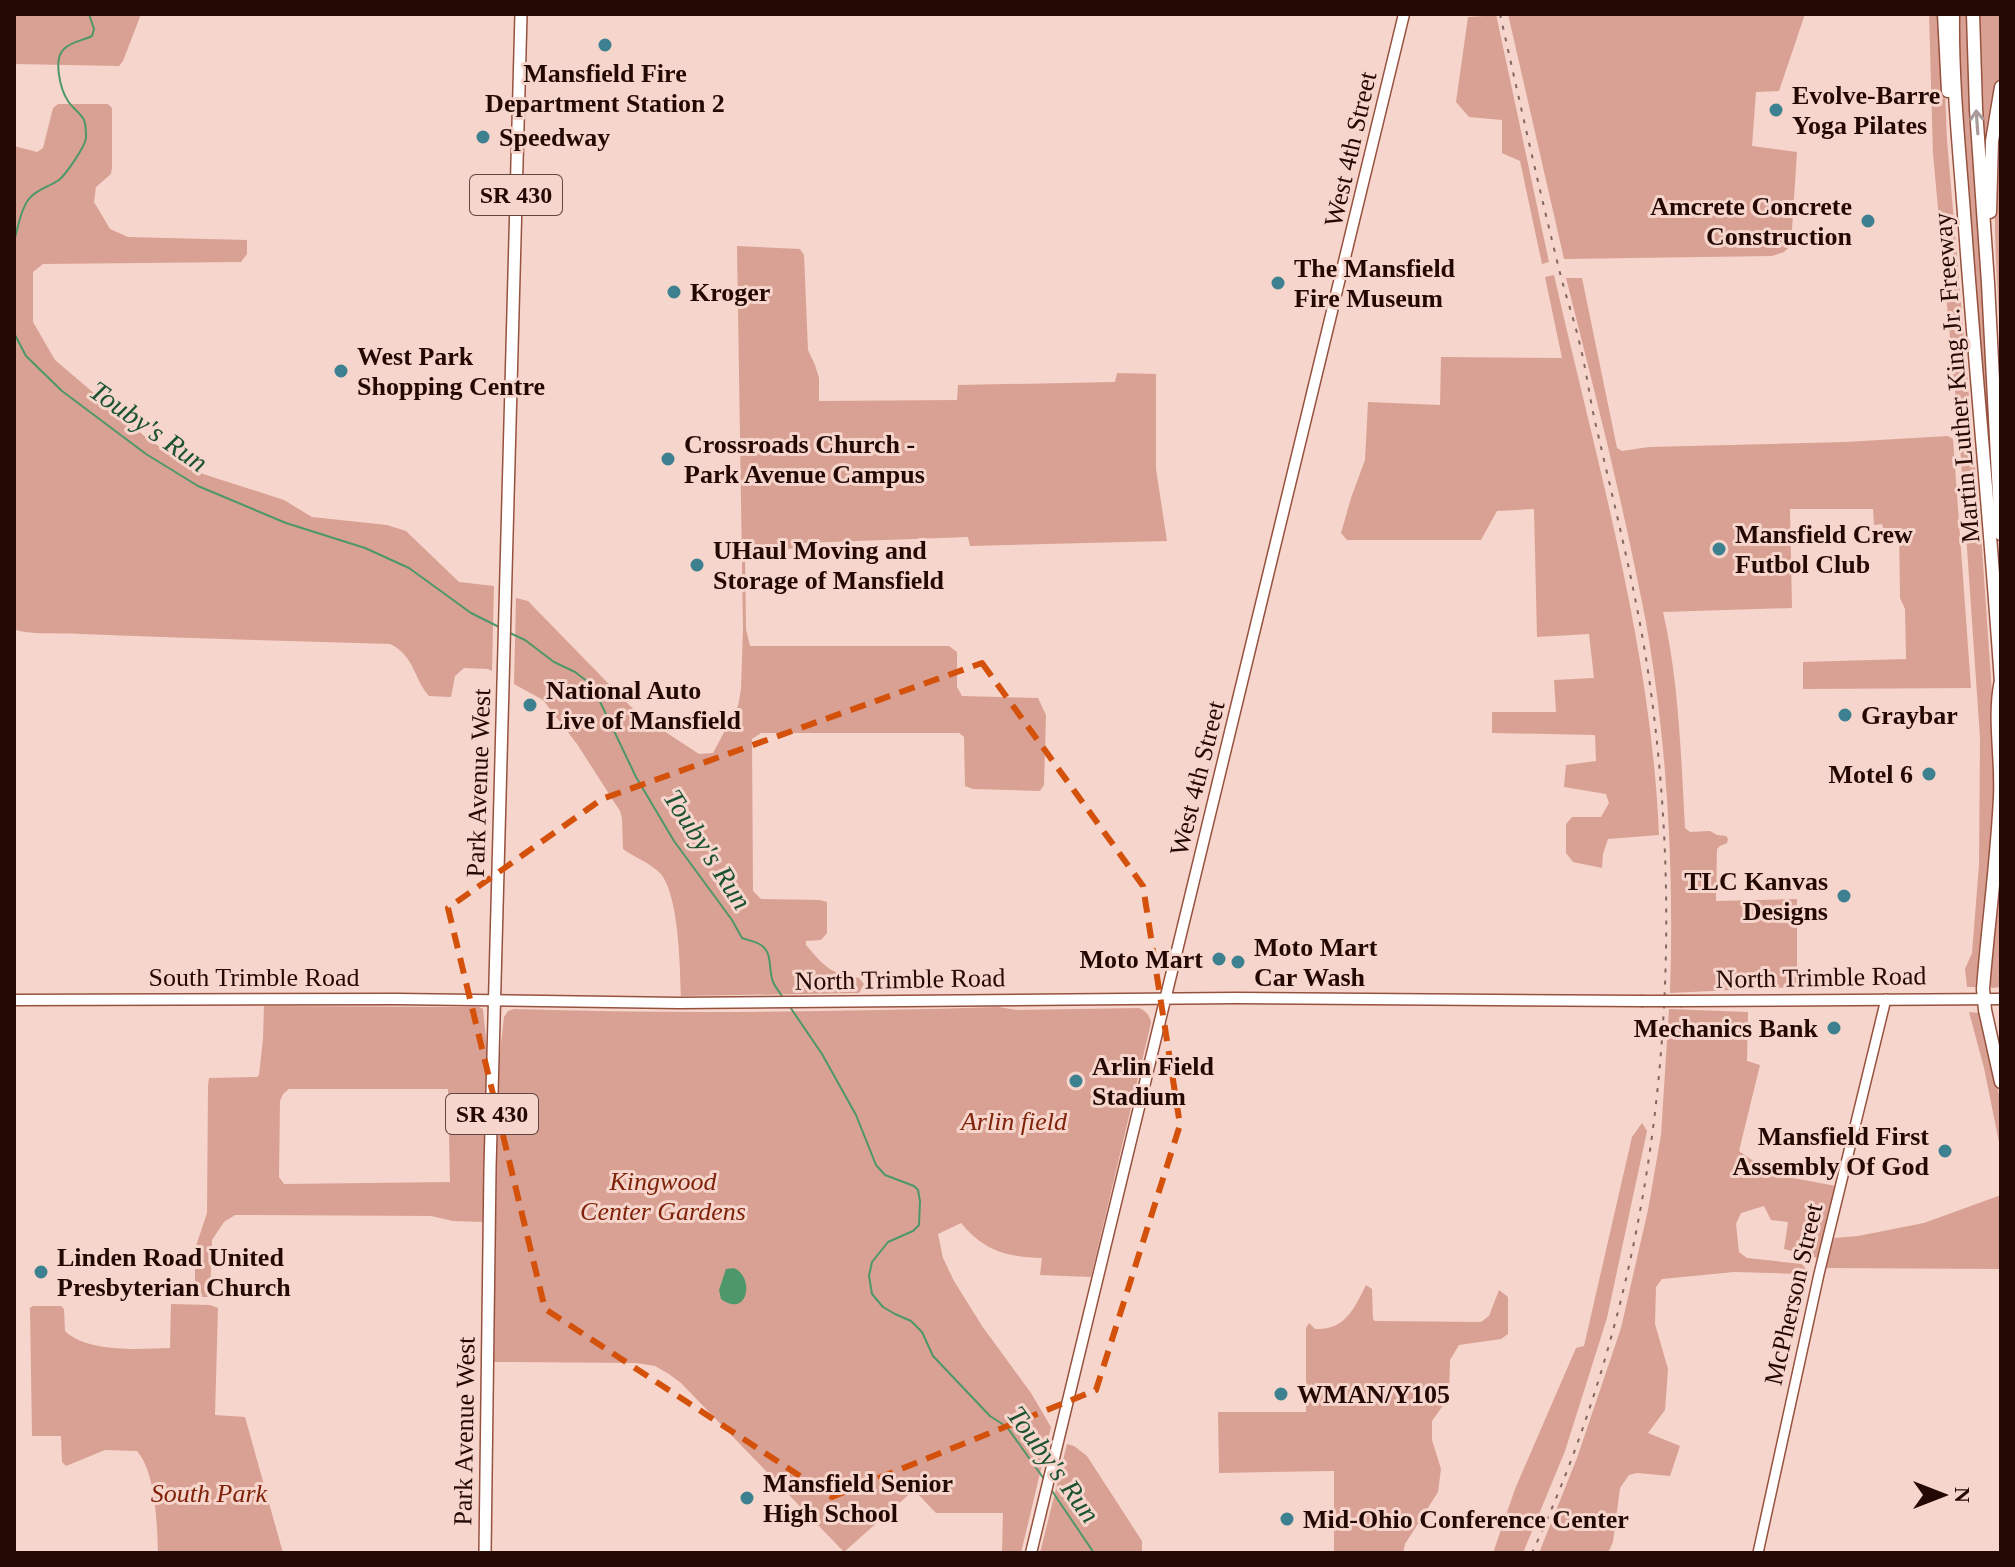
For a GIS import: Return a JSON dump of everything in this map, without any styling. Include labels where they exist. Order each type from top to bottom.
[{"type":"highway","points":[[1944,14],[1959,225],[1971,303]]},
{"type":"highway","name":"Martin Luther King Jr. Freeway","points":[[1953,14],[1971,303],[2001,681],[1997,698],[2000,798],[1992,999],[2001,1082]]},
{"type":"highway","name":"Martin Luther King Jr. Freeway","points":[[1973,14],[2001,534]]},
{"type":"highway","points":[[1988,283],[1992,141],[2001,87]]},
{"type":"main road","name":"Park Avenue West","points":[[485,1553],[494,1000],[521,14]]},
{"type":"main road","name":"West 4th Street","points":[[1031,1553],[1404,14]]},
{"type":"main road","name":"North Trimble Road","points":[[494,1000],[740,1003],[1307,998],[1641,1001],[1992,999]]},
{"type":"main road","name":"South Trimble Road","points":[[14,1000],[494,1000]]},
{"type":"street","name":"McPherson Street","points":[[1758,1553],[1816,1288],[1886,999]]},
{"type":"highlighted area","points":[[982,663],[1143,886],[1180,1125],[1096,1390],[832,1497],[545,1309],[448,908],[602,799]]},
{"type":"green space","points":[[14,14],[141,14],[119,66],[14,64]]},
{"type":"green space","points":[[1496,14],[1549,262],[1542,264],[1520,161],[1502,153],[1502,120],[1469,117],[1456,102],[1468,17]]},
{"type":"green space","points":[[1508,14],[1805,14],[1779,91],[1756,92],[1752,146],[1797,152],[1791,245],[1784,252],[1772,256],[1564,259]]},
{"type":"green space","points":[[1929,14],[1942,14],[1947,140],[1995,737],[1992,830],[1979,985],[1976,987],[1967,987],[1965,969],[1972,953],[1979,865],[1980,738],[1960,446],[1933,154]]},
{"type":"green space","points":[[1959,14],[1969,14],[1993,487],[1970,222]]},
{"type":"green space","points":[[1978,14],[2001,14],[2001,74],[1991,109],[1987,143],[1984,143]]},
{"type":"green space","points":[[58,104],[108,104],[112,108],[111,174],[96,187],[94,202],[110,229],[128,237],[247,240],[247,254],[241,262],[43,264],[33,272],[33,322],[55,360],[149,440],[203,474],[284,500],[312,517],[387,525],[406,531],[459,582],[494,586],[492,671],[464,668],[455,676],[451,697],[429,696],[409,661],[390,644],[46,633],[14,629],[14,146],[37,152],[43,148],[53,108]]},
{"type":"green space","points":[[2001,109],[2001,346],[1995,198]]},
{"type":"green space","points":[[737,246],[800,249],[804,255],[808,350],[819,378],[819,401],[957,400],[958,385],[1115,382],[1117,373],[1156,374],[1156,469],[1167,541],[970,546],[968,537],[802,543],[788,549],[759,549],[745,553],[746,629],[750,646],[949,646],[957,652],[957,687],[962,696],[1038,698],[1046,715],[1044,785],[1040,791],[973,789],[965,786],[964,737],[959,733],[761,733],[752,739],[753,891],[761,899],[827,902],[827,933],[821,940],[806,941],[806,945],[828,968],[859,978],[864,984],[859,993],[681,996],[675,914],[666,883],[656,869],[623,849],[620,811],[577,744],[543,700],[514,684],[516,598],[528,601],[638,714],[699,754],[713,753],[738,706],[743,628]]},
{"type":"green space","points":[[1554,275],[1619,553],[1645,693],[1654,764],[1659,835],[1608,839],[1602,868],[1573,862],[1566,853],[1566,824],[1572,817],[1601,817],[1609,803],[1606,794],[1564,787],[1566,765],[1596,761],[1595,735],[1492,733],[1492,712],[1556,712],[1554,680],[1594,678],[1589,634],[1537,637],[1534,509],[1497,511],[1481,540],[1347,540],[1341,533],[1365,460],[1368,402],[1440,405],[1441,357],[1562,358],[1545,277]]},
{"type":"green space","name":"Mansfield Crew Futbol Club","points":[[1566,278],[1582,278],[1617,448],[1622,451],[1649,447],[1948,436],[1953,439],[1971,688],[1803,689],[1803,662],[1906,659],[1905,609],[1900,598],[1899,528],[1874,525],[1873,509],[1790,509],[1792,608],[1663,612],[1676,692],[1685,828],[1690,832],[1710,831],[1728,839],[1717,849],[1716,901],[1797,899],[1795,987],[1670,993],[1668,816],[1656,684],[1626,527]]},
{"type":"green space","points":[[2001,830],[2001,987],[1992,988],[1988,983]]},
{"type":"green space","points":[[264,1006],[483,1009],[488,1060],[484,1222],[453,1221],[431,1216],[235,1215],[224,1222],[212,1240],[210,1297],[195,1297],[195,1249],[207,1213],[209,1078],[257,1077]],"holes":[[[289,1089],[448,1089],[450,1182],[284,1184],[279,1177],[280,1101]]]},
{"type":"green space","points":[[998,1007],[1017,1010],[1139,1008],[1147,1014],[1151,1023],[1091,1277],[1040,1275],[1042,1258],[997,1251],[978,1240],[961,1223],[938,1234],[943,1258],[954,1281],[1051,1427],[1021,1553],[1002,1553],[1003,1513],[936,1513],[914,1490],[844,1552],[681,1383],[655,1366],[636,1363],[494,1362],[498,1070],[504,1017],[508,1011],[756,1012]]},
{"type":"green space","points":[[1669,1009],[1748,1012],[1747,1061],[1760,1065],[1739,1151],[1772,1174],[1836,1186],[1818,1258],[1784,1249],[1788,1222],[1771,1220],[1764,1206],[1741,1213],[1736,1224],[1739,1252],[1747,1258],[1802,1264],[1806,1269],[1802,1274],[1734,1272],[1662,1279],[1656,1287],[1655,1324],[1668,1369],[1665,1410],[1648,1433],[1680,1446],[1670,1476],[1629,1475],[1620,1488],[1613,1542],[1608,1553],[1539,1553],[1577,1458],[1621,1328],[1648,1210],[1661,1135]]},
{"type":"green space","points":[[1969,1012],[1979,1013],[1982,1018],[2001,1103],[2001,1152],[1984,1068]]},
{"type":"green space","points":[[1642,1123],[1647,1131],[1607,1318],[1565,1451],[1523,1553],[1493,1553],[1515,1489],[1576,1348],[1584,1346],[1632,1137]]},
{"type":"green space","points":[[2001,1195],[2001,1269],[1826,1268],[1834,1238],[1924,1223]]},
{"type":"green space","points":[[1366,1285],[1372,1289],[1375,1321],[1481,1322],[1489,1316],[1499,1290],[1508,1297],[1508,1334],[1501,1339],[1459,1345],[1450,1360],[1449,1397],[1432,1421],[1432,1440],[1441,1469],[1438,1492],[1405,1544],[1403,1553],[1334,1553],[1334,1471],[1219,1473],[1218,1412],[1306,1412],[1306,1328],[1309,1323],[1315,1329],[1325,1329],[1341,1322],[1353,1309]]},
{"type":"green space","name":"South Park","points":[[171,1304],[218,1308],[215,1415],[245,1417],[283,1553],[158,1553],[152,1485],[137,1451],[105,1450],[66,1466],[62,1462],[61,1436],[32,1436],[30,1308],[61,1306],[64,1309],[65,1331],[87,1343],[144,1349],[170,1348]]},
{"type":"green space","points":[[1067,1444],[1087,1456],[1142,1541],[1142,1553],[1040,1553]]},
{"type":"shaded area","points":[[734,1268],[745,1279],[746,1294],[737,1304],[730,1304],[721,1299],[719,1290],[726,1269]]},
{"type":"waterway","name":"Touby's Run","points":[[14,241],[28,200],[62,177],[85,142],[85,122],[65,96],[58,66],[64,49],[92,36],[94,29],[89,14]]},
{"type":"waterway","name":"Touby's Run","points":[[14,333],[26,356],[62,391],[146,454],[198,486],[286,523],[365,548],[409,568],[471,613],[501,628]]},
{"type":"waterway","name":"Touby's Run","points":[[510,633],[592,685],[636,777],[674,841],[742,938],[765,948],[773,982],[784,999]]},
{"type":"waterway","name":"Touby's Run","points":[[790,1007],[822,1054],[856,1115],[876,1165],[885,1175],[918,1190],[919,1225],[888,1242],[872,1262],[869,1276],[872,1294],[883,1307],[911,1321],[922,1332],[933,1356],[990,1416],[1007,1427],[1044,1479]]},
{"type":"waterway","name":"Touby's Run","points":[[1050,1488],[1094,1553]]},
{"type":"railway","points":[[1500,14],[1582,356],[1638,616],[1649,678],[1661,789],[1666,901],[1664,1013],[1654,1124],[1635,1235],[1609,1344],[1575,1450],[1532,1553]]},
{"type":"place","name":"Mansfield Fire Department Station 2","points":[[605,45]]},
{"type":"place","name":"Evolve-Barre Yoga Pilates","points":[[1776,110]]},
{"type":"place","name":"Speedway","points":[[483,137]]},
{"type":"place","name":"Amcrete Concrete Construction","points":[[1868,221]]},
{"type":"place","name":"The Mansfield Fire Museum","points":[[1278,283]]},
{"type":"place","name":"Kroger","points":[[674,292]]},
{"type":"place","name":"West Park Shopping Centre","points":[[341,371]]},
{"type":"place","name":"Crossroads Church - Park Avenue Campus","points":[[668,459]]},
{"type":"place","name":"Mansfield Crew Futbol Club","points":[[1719,549]]},
{"type":"place","name":"UHaul Moving and Storage of Mansfield","points":[[697,565]]},
{"type":"place","name":"National Auto Live of Mansfield","points":[[530,705]]},
{"type":"place","name":"Graybar","points":[[1845,715]]},
{"type":"place","name":"Motel 6","points":[[1929,774]]},
{"type":"place","name":"TLC Kanvas Designs","points":[[1844,896]]},
{"type":"place","name":"Moto Mart","points":[[1219,959]]},
{"type":"place","name":"Moto Mart Car Wash","points":[[1238,962]]},
{"type":"place","name":"Mechanics Bank","points":[[1834,1028]]},
{"type":"place","name":"Arlin Field Stadium","points":[[1076,1081]]},
{"type":"place","name":"Mansfield First Assembly Of God","points":[[1945,1151]]},
{"type":"place","name":"Linden Road United Presbyterian Church","points":[[41,1272]]},
{"type":"place","name":"WMAN/Y105","points":[[1281,1394]]},
{"type":"place","name":"Mansfield Senior High School","points":[[747,1498]]},
{"type":"place","name":"Mid-Ohio Conference Center","points":[[1287,1519]]},
{"type":"park label","name":"Arlin field","points":[[1014,1121]]},
{"type":"park label","name":"Kingwood Center Gardens","points":[[663,1196]]}]
